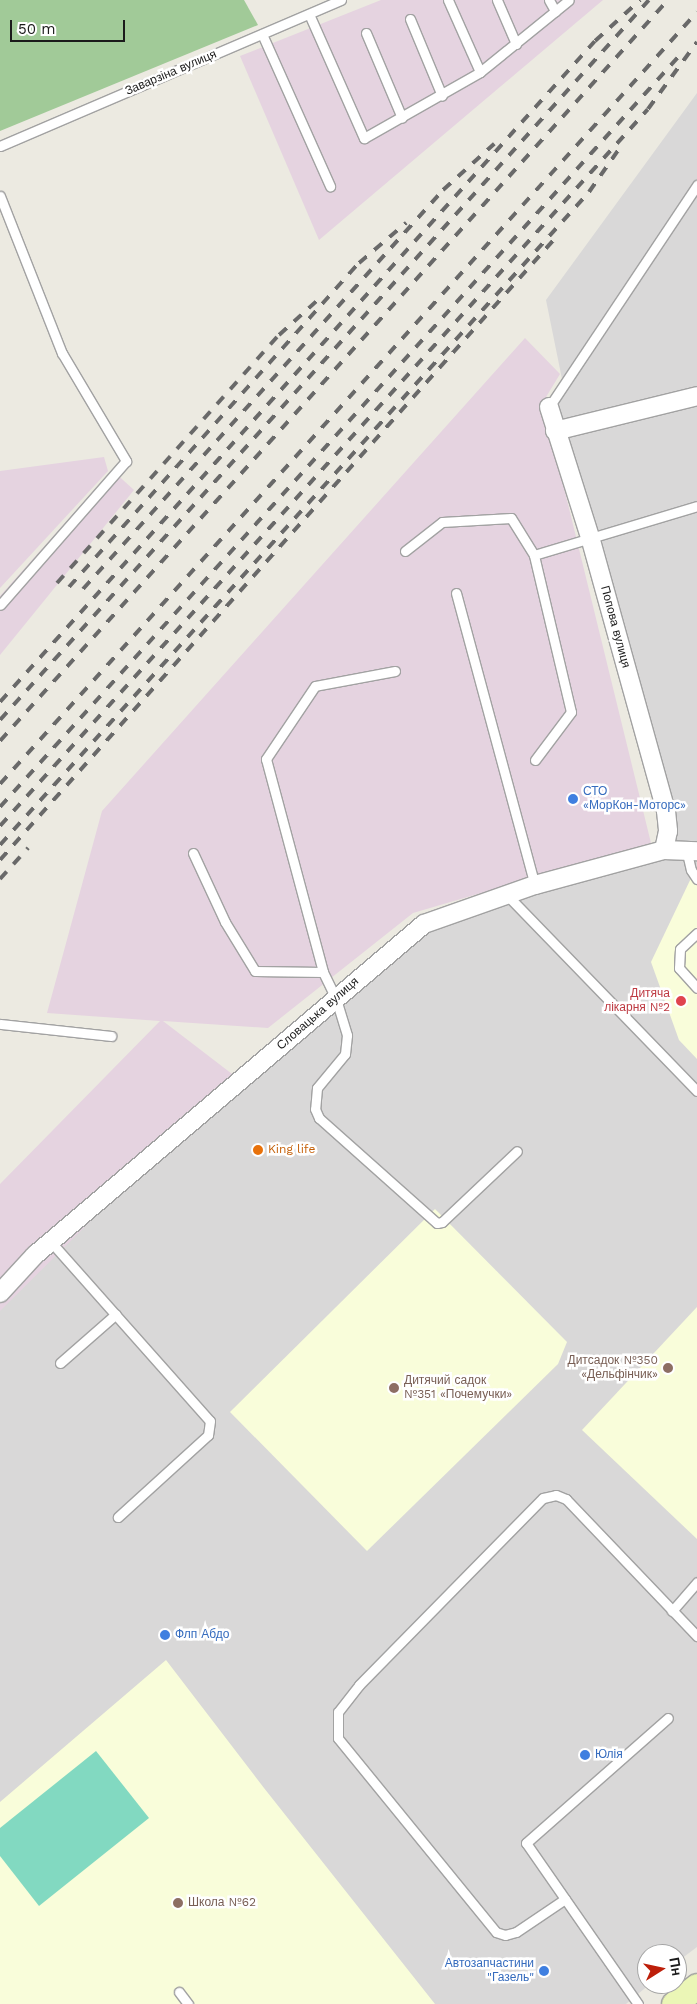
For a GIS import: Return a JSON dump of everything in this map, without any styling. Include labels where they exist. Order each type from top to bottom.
[{"type":"main road","points":[[674,2004],[697,1986]]},
{"type":"street","points":[[555,431],[697,396]]},
{"type":"street","name":"Попова вулиця","points":[[548,407],[590,537],[666,811],[668,831],[664,850]]},
{"type":"street","name":"Словацька вулиця","points":[[0,1293],[51,1242],[424,924],[535,885],[664,850],[692,852]]},
{"type":"lane","name":"Заварзіна вулиця","points":[[0,146],[341,0]]},
{"type":"lane","points":[[448,0],[480,72]]},
{"type":"lane","points":[[497,0],[516,44]]},
{"type":"lane","points":[[549,0],[554,11]]},
{"type":"lane","points":[[309,14],[364,138],[442,96],[480,72],[569,0]]},
{"type":"lane","points":[[410,20],[442,96]]},
{"type":"lane","points":[[366,33],[402,118]]},
{"type":"lane","points":[[262,34],[330,186]]},
{"type":"lane","points":[[548,407],[697,185]]},
{"type":"lane","points":[[0,196],[62,352],[126,461],[0,605]]},
{"type":"lane","points":[[534,555],[697,506]]},
{"type":"lane","points":[[405,551],[442,522],[511,518],[534,555],[571,712],[535,760]]},
{"type":"lane","points":[[456,593],[535,885]]},
{"type":"lane","points":[[395,671],[315,686],[266,759],[323,972],[336,999],[348,1045],[345,1054],[317,1088],[315,1108],[320,1118],[432,1220],[442,1222],[517,1151]]},
{"type":"lane","points":[[692,852],[691,870],[697,879]]},
{"type":"lane","points":[[193,853],[225,922],[255,971],[323,972]]},
{"type":"lane","points":[[507,895],[697,1091]]},
{"type":"lane","points":[[697,933],[680,949],[679,968],[697,988]]},
{"type":"lane","points":[[0,1024],[111,1036]]},
{"type":"lane","points":[[51,1242],[210,1421],[211,1429],[208,1435],[118,1517]]},
{"type":"lane","points":[[60,1363],[116,1314]]},
{"type":"lane","points":[[565,1899],[516,1932],[505,1935],[496,1932],[338,1738],[338,1712],[359,1685],[543,1498],[556,1495],[566,1499],[697,1636]]},
{"type":"lane","points":[[672,1610],[697,1582]]},
{"type":"lane","points":[[638,2004],[526,1843],[668,1718]]},
{"type":"lane","points":[[179,1992],[188,2004]]},
{"type":"shaded area","points":[[381,0],[603,0],[319,240],[240,56]]},
{"type":"shaded area","points":[[697,93],[697,1947],[687,1954],[687,1944],[637,1944],[638,1994],[626,2004],[0,2004],[0,1293],[411,934],[664,850],[668,831],[549,407],[564,389],[546,300]]},
{"type":"shaded area","points":[[525,338],[560,374],[543,402],[651,843],[413,913],[268,1028],[163,1021],[236,1077],[0,1311],[0,1184],[160,1021],[47,1013],[102,811]]},
{"type":"shaded area","points":[[104,457],[108,471],[0,588],[0,471]]},
{"type":"shaded area","points":[[112,470],[134,490],[0,655],[0,596]]},
{"type":"shaded area","name":"Дитяча лікарня №2","points":[[693,874],[697,874],[697,1059],[679,1040],[651,962]]},
{"type":"shaded area","name":"Дитячий садок №351 «Почемучки»","points":[[435,1209],[567,1342],[558,1364],[367,1551],[230,1412]]},
{"type":"shaded area","name":"Дитсадок №350 «Дельфінчик»","points":[[697,1307],[697,1539],[582,1430]]},
{"type":"shaded area","name":"Школа №62","points":[[166,1660],[264,1788],[435,2004],[0,2004],[0,1802]]},
{"type":"green space","points":[[0,0],[244,0],[258,25],[0,131]]},
{"type":"green space","points":[[96,1751],[149,1818],[39,1906],[0,1856],[0,1828]]},
{"type":"railway","points":[[0,702],[595,41],[640,0]]},
{"type":"railway","points":[[0,720],[649,0]]},
{"type":"railway","points":[[0,741],[668,0]]},
{"type":"railway","points":[[0,784],[697,12]]},
{"type":"railway","points":[[0,826],[648,109],[697,42]]},
{"type":"railway","points":[[0,807],[680,55]]},
{"type":"railway","points":[[83,589],[443,190],[494,144]]},
{"type":"railway","points":[[0,845],[589,192],[619,149]]},
{"type":"railway","points":[[69,587],[359,263],[406,223]]},
{"type":"railway","points":[[0,860],[559,234]]},
{"type":"railway","points":[[57,583],[279,335],[320,298]]},
{"type":"railway","points":[[0,879],[28,848]]},
{"type":"place","name":"СТО «МорКон-Моторс»","points":[[573,799]]},
{"type":"place","name":"Дитяча лікарня №2","points":[[681,1001]]},
{"type":"place","name":"King life","points":[[258,1150]]},
{"type":"place","name":"Дитсадок №350 «Дельфінчик»","points":[[668,1368]]},
{"type":"place","name":"Дитячий садок №351 «Почемучки»","points":[[394,1388]]},
{"type":"place","name":"Флп Абдо","points":[[165,1635]]},
{"type":"place","name":"Юлія","points":[[585,1755]]},
{"type":"place","name":"Школа №62","points":[[178,1903]]},
{"type":"place","name":"Автозапчастини \"Газель\"","points":[[544,1971]]}]
